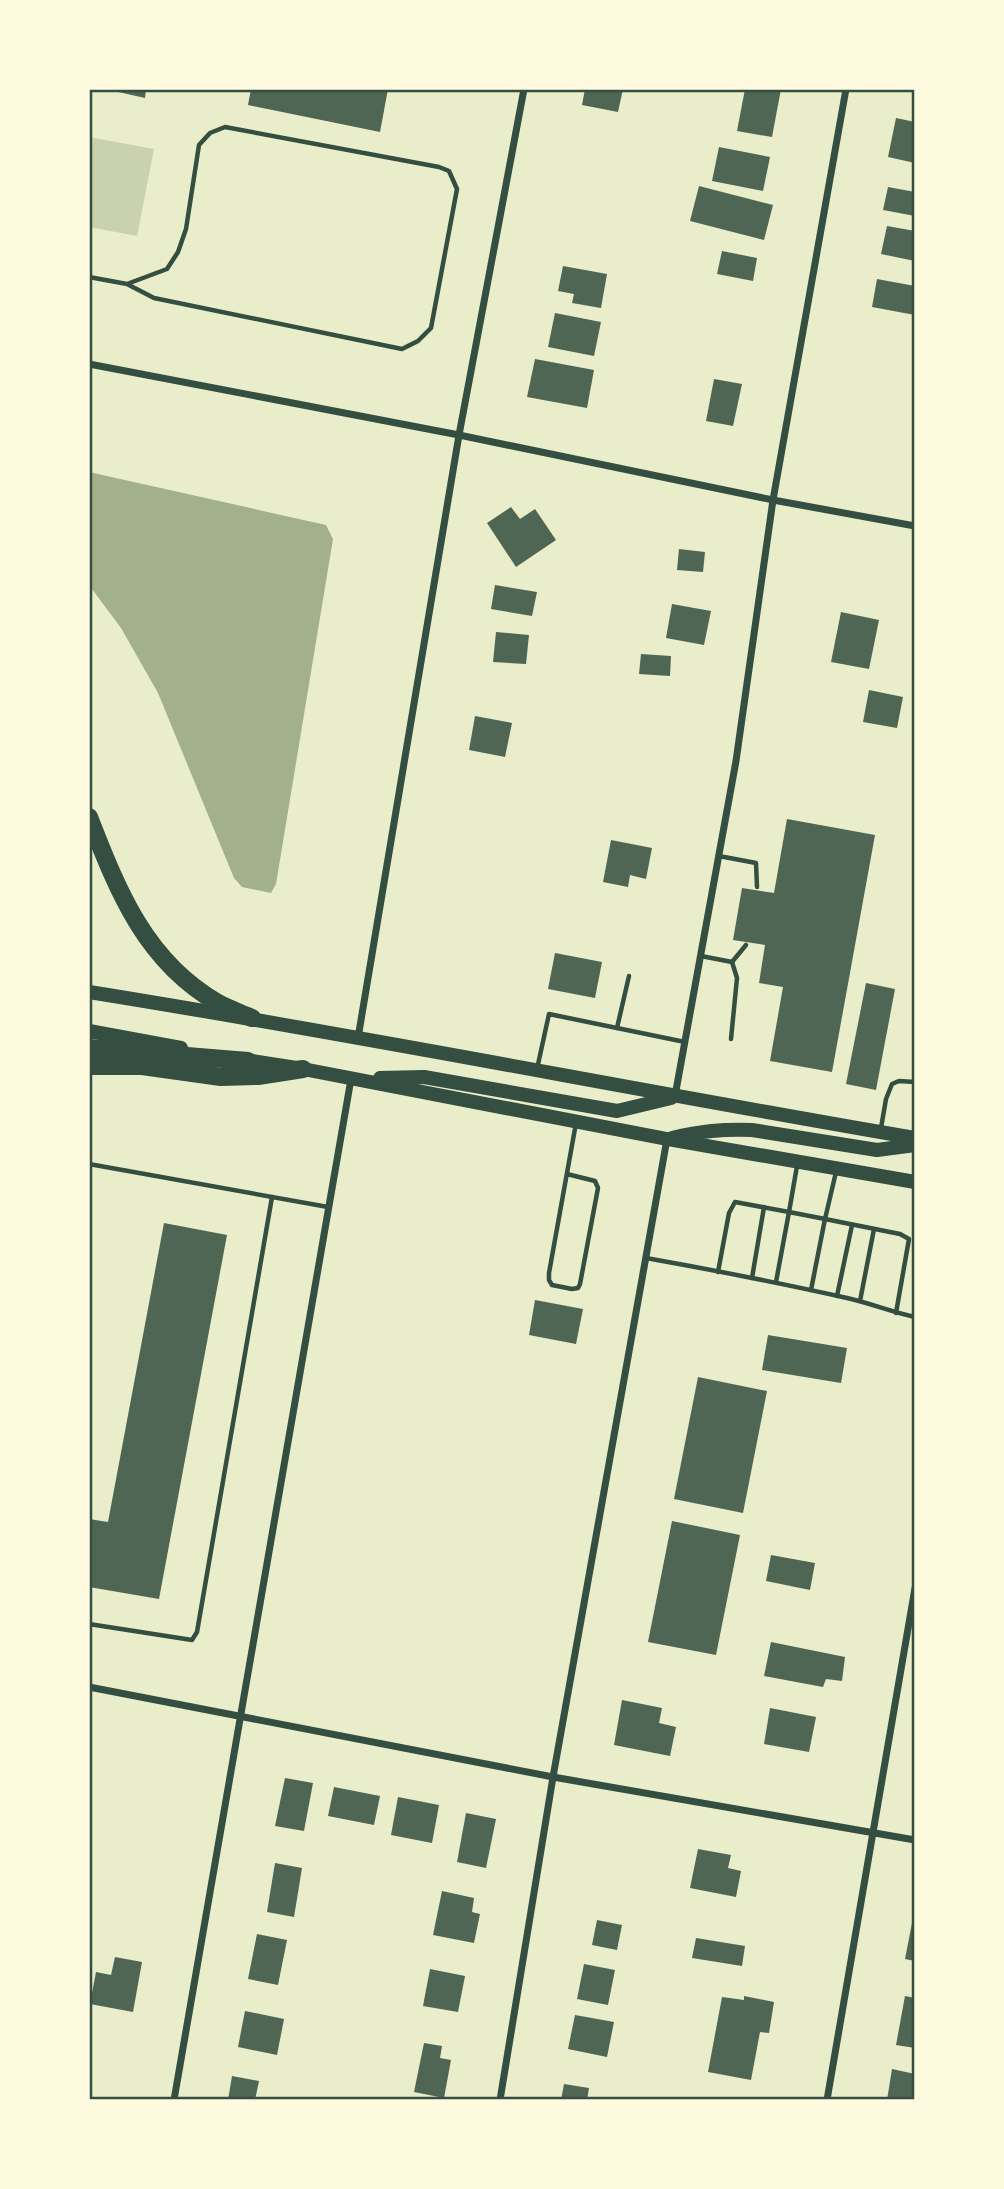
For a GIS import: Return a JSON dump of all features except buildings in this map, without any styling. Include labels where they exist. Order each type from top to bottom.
[{"type":"highway","points":[[89,817],[123,900],[136,924],[157,952],[193,986],[219,1003],[252,1018]]},
{"type":"highway","points":[[89,1048],[248,1061]]},
{"type":"highway","points":[[89,1066],[129,1065],[231,1077],[303,1069]]},
{"type":"main road","points":[[89,992],[252,1018],[675,1097],[915,1138]]},
{"type":"main road","points":[[89,1031],[667,1139],[915,1182]]},
{"type":"main road","points":[[351,1078],[424,1077],[617,1111],[675,1097]]},
{"type":"main road","points":[[667,1139],[700,1131],[736,1129],[877,1150],[915,1145]]},
{"type":"street","points":[[358,1038],[459,435],[524,89]]},
{"type":"street","points":[[675,1097],[736,761],[773,500],[846,89]]},
{"type":"street","points":[[89,364],[915,526]]},
{"type":"street","points":[[174,2100],[351,1078]]},
{"type":"street","points":[[500,2100],[553,1777],[667,1139]]},
{"type":"street","points":[[827,2100],[915,1588]]},
{"type":"street","points":[[89,1687],[553,1777],[915,1840]]},
{"type":"lane","points":[[89,277],[127,284],[154,298],[402,349],[418,341],[431,328],[457,189],[449,172],[439,166],[225,127],[210,133],[199,145],[186,229],[178,252],[167,269],[127,284]]},
{"type":"lane","points":[[719,856],[756,863],[757,887]]},
{"type":"lane","points":[[732,962],[746,945]]},
{"type":"lane","points":[[701,956],[732,962]]},
{"type":"lane","points":[[731,1039],[737,978],[732,962]]},
{"type":"lane","points":[[617,1028],[629,976]]},
{"type":"lane","points":[[537,1071],[549,1014],[685,1042]]},
{"type":"lane","points":[[881,1133],[891,1084],[898,1081],[915,1082]]},
{"type":"lane","points":[[567,1174],[595,1181],[598,1188],[580,1284],[578,1288],[572,1289],[552,1285],[549,1280],[567,1174],[576,1122]]},
{"type":"lane","points":[[776,1282],[798,1162]]},
{"type":"lane","points":[[89,1164],[329,1208]]},
{"type":"lane","points":[[811,1290],[837,1168]]},
{"type":"lane","points":[[89,1624],[192,1640],[197,1632],[272,1197]]},
{"type":"lane","points":[[718,1272],[729,1213],[735,1202],[900,1234],[909,1239],[896,1313]]},
{"type":"lane","points":[[752,1278],[764,1207]]},
{"type":"lane","points":[[837,1296],[852,1224]]},
{"type":"lane","points":[[860,1301],[874,1229]]},
{"type":"lane","points":[[646,1258],[776,1282],[915,1317]]},
{"type":"shaded area","points":[[89,137],[154,149],[137,236],[89,227]]},
{"type":"shaded area","points":[[89,472],[326,525],[333,539],[276,884],[271,893],[242,887],[234,878],[158,693],[121,628],[89,585]]}]
